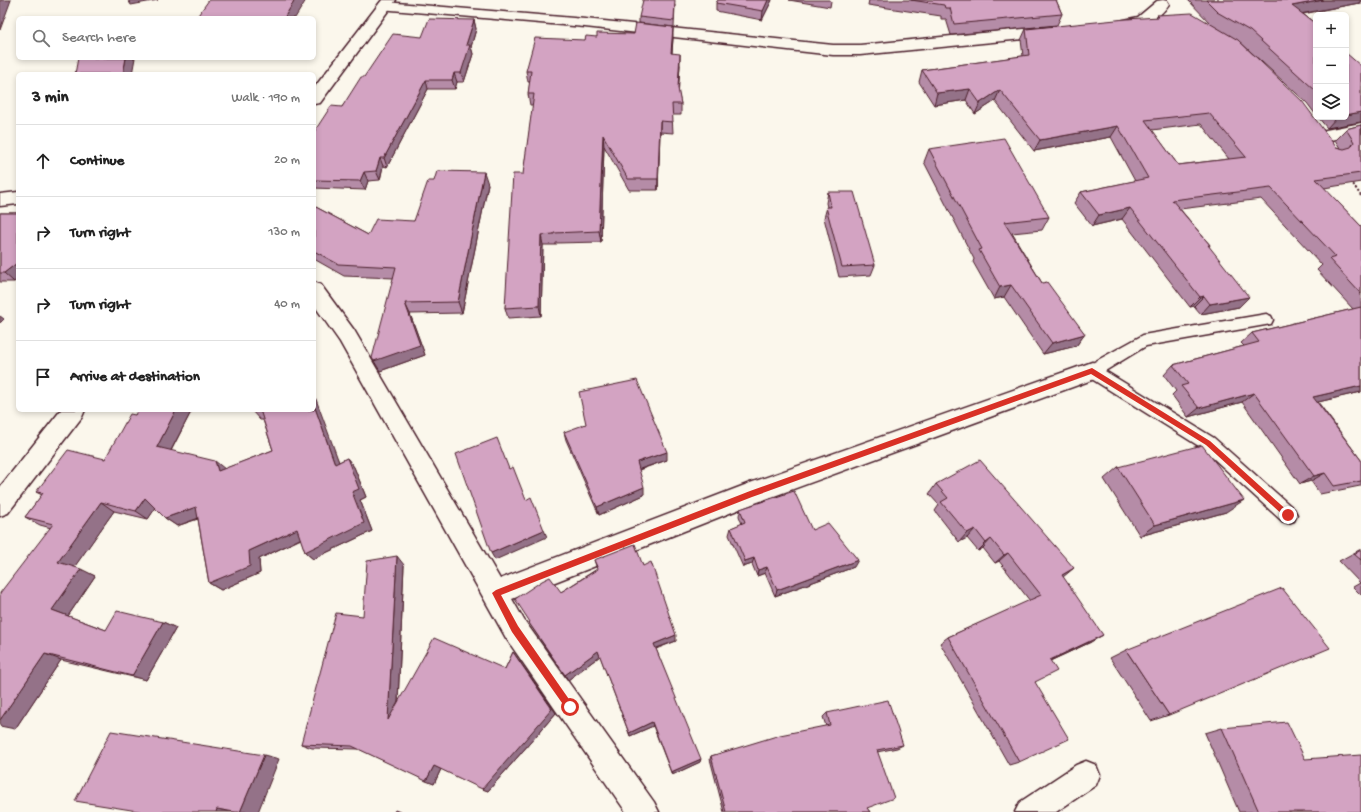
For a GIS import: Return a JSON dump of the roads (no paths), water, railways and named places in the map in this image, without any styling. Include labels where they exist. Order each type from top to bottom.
[{"type":"street","points":[[316,96],[387,3],[833,50],[860,50],[1072,29]]},
{"type":"street","points":[[1109,26],[1143,21],[1164,5]]},
{"type":"street","points":[[1333,153],[1318,130],[1361,128]]},
{"type":"street","points":[[0,200],[16,198]]},
{"type":"street","points":[[316,293],[347,336],[496,593],[515,629],[644,812]]},
{"type":"street","points":[[496,593],[743,497],[1092,371]]},
{"type":"street","points":[[0,506],[72,412]]},
{"type":"street","points":[[1030,812],[1086,775]]},
{"type":"lane","points":[[1266,320],[1143,341],[1092,371],[1208,443],[1288,515]]}]
